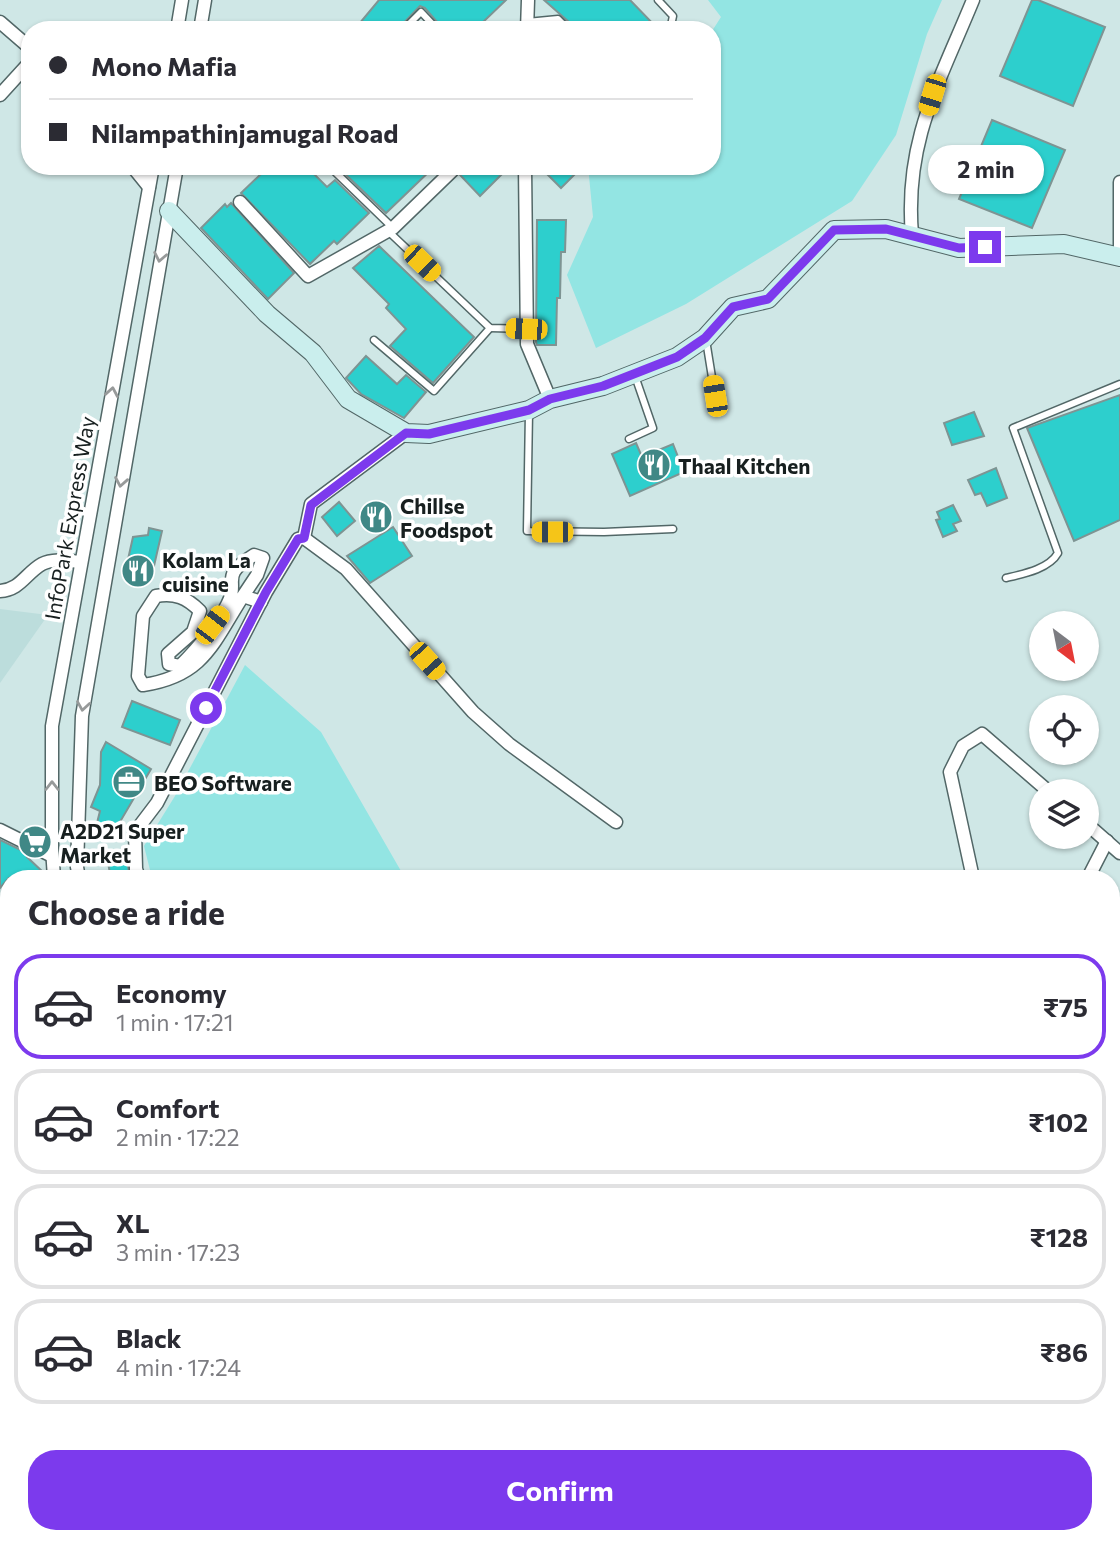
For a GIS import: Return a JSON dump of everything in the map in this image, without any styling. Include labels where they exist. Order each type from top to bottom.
[{"type":"street","points":[[178,21],[182,0]]},
{"type":"street","points":[[202,21],[205,0]]},
{"type":"street","points":[[527,21],[528,0]]},
{"type":"street","points":[[912,235],[909,203],[912,168],[919,138],[937,80],[973,0]]},
{"type":"street","points":[[0,22],[21,40]]},
{"type":"street","points":[[0,95],[21,72]]},
{"type":"street","points":[[139,175],[149,187]]},
{"type":"street","name":"InfoPark Express Way","points":[[53,870],[52,726],[151,175]]},
{"type":"street","points":[[78,870],[82,716],[175,175]]},
{"type":"street","points":[[240,202],[308,276],[390,229],[445,175]]},
{"type":"street","points":[[524,175],[527,344],[550,399]]},
{"type":"street","points":[[169,211],[267,314],[313,353],[348,399],[406,433],[429,434],[529,410],[550,399],[603,386],[677,357],[705,338],[733,307],[768,299],[834,230],[886,229],[959,248],[1063,244],[1120,257],[1120,182]]},
{"type":"street","points":[[304,538],[311,505],[406,433]]},
{"type":"street","points":[[135,870],[135,832],[157,803],[261,602],[298,539],[304,538],[346,569],[473,712],[509,744],[617,822]]},
{"type":"street","points":[[254,555],[263,558],[257,575],[243,596],[198,664],[185,673],[143,685],[138,676],[143,616],[156,596],[172,593],[191,601],[200,611],[193,632],[168,654],[169,664],[180,666],[200,646],[228,603],[230,575],[241,563],[254,555]]},
{"type":"street","points":[[0,591],[19,585],[41,564],[53,561],[81,562]]},
{"type":"street","points":[[243,596],[261,602]]},
{"type":"street","points":[[972,870],[950,772],[963,746],[982,734],[1034,779]]},
{"type":"street","points":[[0,830],[52,856]]},
{"type":"street","points":[[1099,834],[1120,853]]},
{"type":"street","points":[[1092,870],[1107,841]]},
{"type":"lane","points":[[658,0],[673,16],[672,21]]},
{"type":"lane","points":[[412,21],[421,12],[430,21]]},
{"type":"lane","points":[[338,175],[490,328],[526,329]]},
{"type":"lane","points":[[374,340],[434,391],[490,328]]},
{"type":"lane","points":[[705,338],[715,396]]},
{"type":"lane","points":[[629,439],[653,428],[634,374]]},
{"type":"lane","points":[[1006,578],[1030,572],[1055,559],[1058,554],[1013,428],[1120,384]]},
{"type":"lane","points":[[529,410],[527,531],[673,529]]},
{"type":"shaded area","points":[[708,0],[942,0],[927,34],[896,135],[852,201],[686,304],[596,348],[567,275],[593,217],[589,175],[721,175],[721,21],[718,21],[721,17]]},
{"type":"shaded area","points":[[0,609],[48,615],[0,683]]},
{"type":"shaded area","points":[[245,665],[321,732],[400,870],[150,870],[144,846],[175,796]]},
{"type":"building","points":[[379,0],[506,0],[484,21],[436,21],[420,6],[406,21],[362,21]]},
{"type":"building","points":[[544,0],[630,0],[650,21],[568,21]]},
{"type":"building","points":[[1032,0],[1105,27],[1073,106],[1000,76]]},
{"type":"building","points":[[992,120],[1065,150],[1032,228],[959,199]]},
{"type":"building","points":[[260,175],[315,175],[327,187],[335,180],[369,213],[337,244],[334,241],[310,264],[241,193]]},
{"type":"building","points":[[346,175],[426,175],[386,213]]},
{"type":"building","points":[[460,175],[501,175],[480,196]]},
{"type":"building","points":[[548,175],[574,175],[561,188]]},
{"type":"building","points":[[231,203],[294,273],[268,299],[201,228],[225,204],[227,207]]},
{"type":"building","points":[[537,220],[566,220],[565,252],[561,252],[560,298],[557,298],[556,345],[537,345],[536,342]]},
{"type":"building","points":[[379,246],[474,337],[433,383],[390,346],[406,329],[386,308],[389,304],[353,268]]},
{"type":"building","points":[[366,356],[397,384],[406,375],[426,392],[404,418],[361,394],[346,378]]},
{"type":"building","points":[[1120,395],[1120,520],[1074,541],[1027,428]]},
{"type":"building","points":[[974,412],[984,436],[952,445],[944,423]]},
{"type":"building","points":[[636,443],[642,457],[673,444],[684,472],[630,496],[612,454]]},
{"type":"building","points":[[996,468],[1007,498],[987,506],[981,493],[975,495],[968,480]]},
{"type":"building","points":[[339,502],[355,521],[337,536],[322,517]]},
{"type":"building","points":[[953,505],[961,521],[953,524],[957,531],[943,537],[936,520],[940,519],[937,512]]},
{"type":"building","points":[[393,527],[412,556],[370,583],[347,556]]},
{"type":"building","points":[[149,528],[162,531],[151,579],[125,573],[133,537],[148,535]]},
{"type":"building","points":[[132,701],[180,720],[170,745],[122,727]]},
{"type":"building","points":[[106,742],[151,769],[117,827],[97,823],[100,811],[91,807],[100,785],[101,752]]},
{"type":"building","points":[[0,840],[29,854],[27,857],[41,870],[0,870]]},
{"type":"building","points":[[127,860],[129,870],[109,870],[108,863]]},
{"type":"place","name":"Thaal Kitchen","points":[[654,465]]},
{"type":"place","name":"Chillse Foodspot","points":[[376,517]]},
{"type":"place","name":"Kolam La cuisine","points":[[138,571]]},
{"type":"place","name":"BEO Software","points":[[129,782]]},
{"type":"place","name":"A2D21 Super Market","points":[[35,842]]},
{"type":"route","points":[[206,708],[266,592],[298,539],[304,538],[311,505],[406,433],[429,434],[529,410],[550,399],[603,386],[677,357],[705,338],[733,307],[768,299],[834,230],[886,229],[959,248],[985,247]]}]
